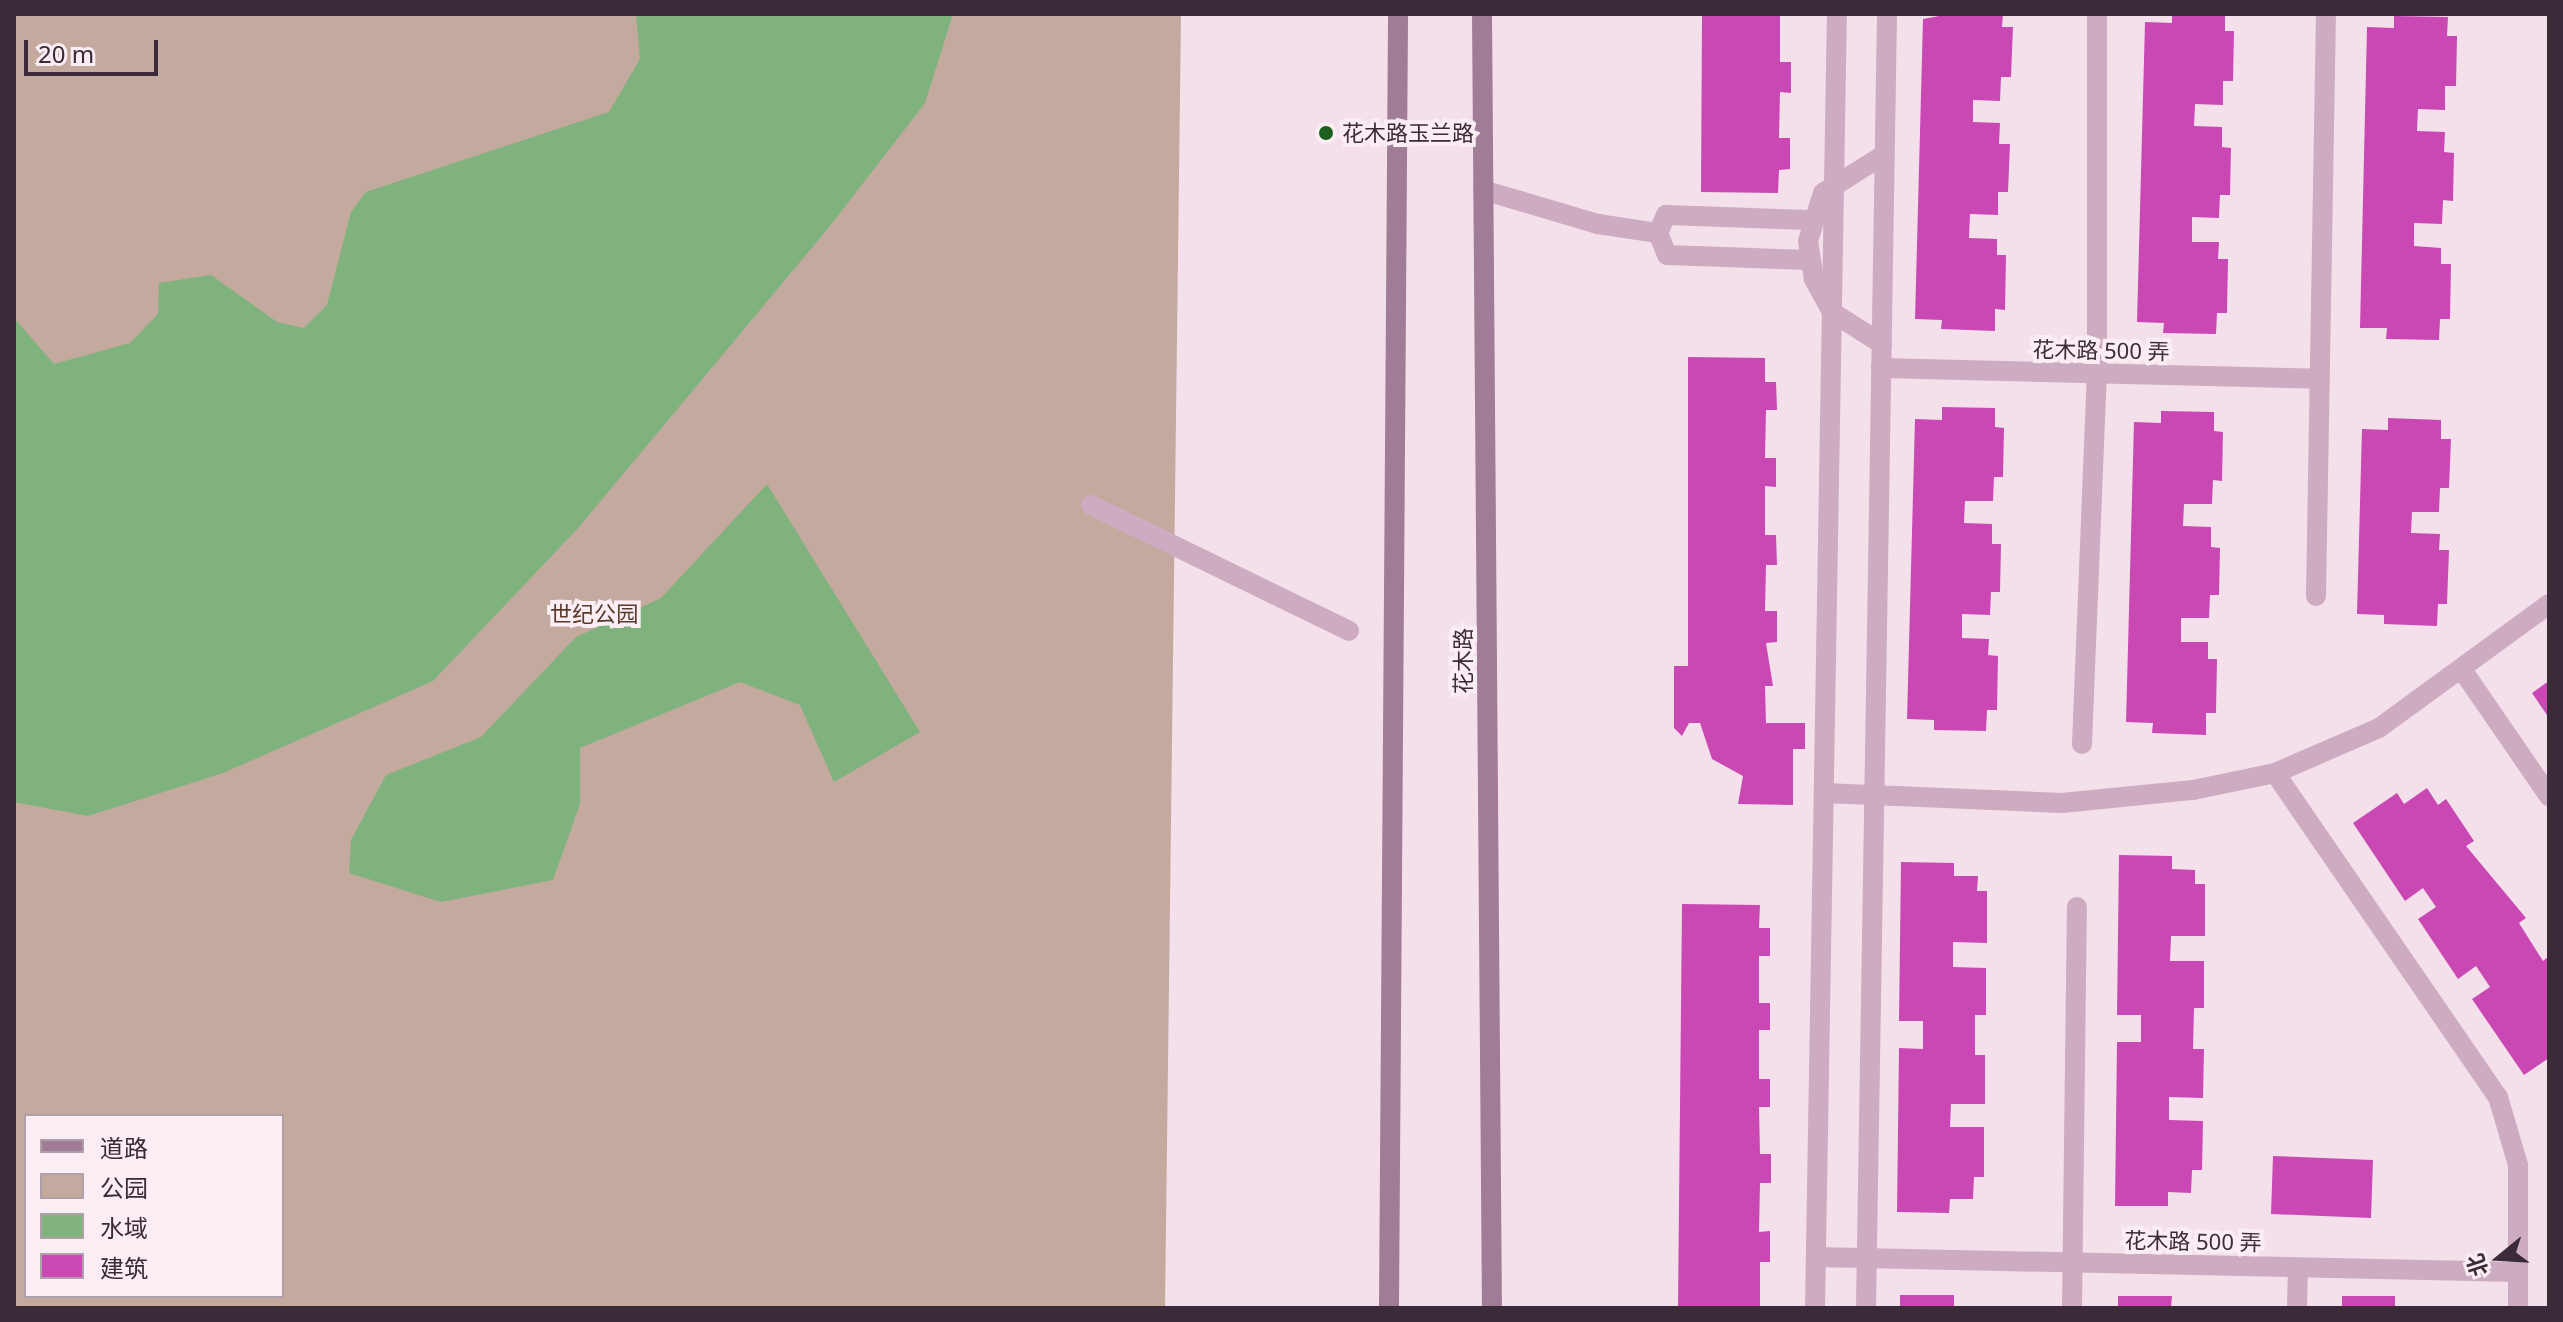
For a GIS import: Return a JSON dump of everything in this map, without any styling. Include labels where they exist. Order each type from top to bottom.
[{"type":"main road","points":[[1389,1308],[1398,14]]},
{"type":"main road","name":"花木路","points":[[1482,14],[1492,1308]]},
{"type":"lane","points":[[1815,1308],[1837,14]]},
{"type":"lane","points":[[1866,1308],[1887,14]]},
{"type":"lane","points":[[2082,744],[2097,374],[2097,14]]},
{"type":"lane","points":[[2316,596],[2326,14]]},
{"type":"lane","points":[[1882,344],[1832,312],[1810,260],[1810,220],[1834,181],[1885,154]]},
{"type":"lane","points":[[1483,190],[1598,224],[1658,233]]},
{"type":"lane","points":[[1810,220],[1666,215],[1658,233],[1667,255],[1810,260]]},
{"type":"lane","name":"花木路 500 弄","points":[[1881,368],[2320,379]]},
{"type":"lane","points":[[1091,505],[1349,631]]},
{"type":"lane","points":[[1824,793],[2075,802],[2275,773],[2379,728],[2463,671],[2549,604]]},
{"type":"lane","points":[[2463,671],[2549,796]]},
{"type":"lane","points":[[2275,773],[2498,1097],[2518,1165],[2518,1308]]},
{"type":"lane","points":[[2072,1308],[2077,907]]},
{"type":"lane","name":"花木路 500 弄","points":[[1816,1257],[2518,1272]]},
{"type":"lane","points":[[2297,1308],[2298,1268]]},
{"type":"green space","name":"世纪公园","points":[[14,14],[1181,14],[1165,1308],[14,1308]]},
{"type":"water","points":[[636,14],[953,14],[925,103],[830,226],[579,527],[433,681],[223,773],[88,816],[14,802],[14,318],[54,364],[130,343],[158,314],[159,283],[211,275],[277,322],[304,328],[327,305],[351,212],[366,192],[609,112],[640,59]]},
{"type":"water","points":[[767,484],[920,732],[834,782],[800,705],[740,682],[580,748],[580,804],[553,880],[441,902],[349,873],[351,840],[386,775],[481,737],[576,637],[661,598]]},
{"type":"building","points":[[1702,14],[1780,14],[1780,62],[1791,62],[1791,93],[1780,92],[1779,138],[1790,138],[1790,169],[1779,170],[1778,193],[1701,192]]},
{"type":"building","points":[[1950,14],[2003,14],[2002,27],[2013,27],[2011,77],[2001,77],[2000,101],[1973,100],[1973,122],[2000,123],[1999,144],[2010,144],[2008,192],[1998,192],[1998,215],[1970,214],[1969,238],[1997,239],[1997,255],[2006,255],[2005,310],[1995,309],[1995,331],[1941,329],[1942,320],[1915,319],[1923,19]]},
{"type":"building","points":[[2172,14],[2225,14],[2225,31],[2234,31],[2233,81],[2223,81],[2223,105],[2195,104],[2194,126],[2222,127],[2222,147],[2231,148],[2230,195],[2220,195],[2219,218],[2192,217],[2192,242],[2219,242],[2218,259],[2228,259],[2227,313],[2217,313],[2216,334],[2163,333],[2164,323],[2137,322],[2145,22],[2172,23]]},
{"type":"building","points":[[2394,16],[2448,17],[2447,36],[2457,36],[2456,86],[2445,86],[2445,110],[2418,109],[2417,131],[2445,132],[2444,152],[2454,153],[2453,201],[2443,200],[2442,224],[2414,223],[2414,246],[2441,248],[2441,264],[2451,264],[2450,319],[2440,319],[2439,340],[2386,339],[2387,328],[2360,328],[2367,27],[2394,28]]},
{"type":"building","points":[[1688,357],[1765,358],[1765,382],[1776,382],[1777,410],[1766,410],[1765,458],[1776,458],[1776,487],[1765,486],[1765,535],[1776,535],[1777,565],[1766,565],[1765,611],[1777,611],[1777,642],[1766,643],[1773,686],[1765,686],[1766,723],[1805,723],[1805,749],[1793,749],[1793,805],[1738,804],[1743,776],[1712,759],[1700,723],[1689,723],[1682,736],[1674,728],[1674,666],[1688,666]]},
{"type":"building","points":[[1942,407],[1995,408],[1995,427],[2004,428],[2003,477],[1994,477],[1993,501],[1965,501],[1964,523],[1992,524],[1992,544],[2001,544],[2000,592],[1991,592],[1990,615],[1962,614],[1962,638],[1989,639],[1988,655],[1998,656],[1997,710],[1987,710],[1986,731],[1934,730],[1934,720],[1907,719],[1915,419],[1942,420]]},
{"type":"building","points":[[2161,411],[2214,412],[2214,431],[2223,432],[2222,481],[2213,480],[2212,504],[2184,504],[2183,526],[2211,527],[2211,547],[2220,548],[2219,595],[2210,595],[2209,618],[2181,618],[2181,642],[2208,642],[2208,659],[2217,659],[2216,713],[2206,713],[2206,735],[2152,733],[2153,723],[2126,722],[2134,422],[2161,423]]},
{"type":"building","points":[[2388,418],[2441,420],[2441,439],[2451,439],[2449,488],[2440,488],[2439,512],[2412,512],[2411,533],[2440,534],[2439,550],[2449,550],[2447,604],[2438,604],[2437,626],[2384,624],[2384,615],[2357,614],[2362,429],[2388,430]]},
{"type":"building","points":[[2549,681],[2549,718],[2532,693]]},
{"type":"building","points":[[2427,788],[2438,805],[2446,799],[2474,841],[2466,846],[2526,918],[2519,923],[2543,961],[2549,956],[2549,1058],[2524,1075],[2472,999],[2490,987],[2476,966],[2458,979],[2418,919],[2436,907],[2423,888],[2405,901],[2353,823],[2397,793],[2404,804]]},
{"type":"building","points":[[2119,855],[2172,856],[2172,869],[2195,870],[2195,884],[2205,884],[2205,936],[2171,936],[2170,961],[2204,961],[2204,1008],[2194,1008],[2193,1049],[2204,1049],[2203,1098],[2169,1097],[2169,1120],[2203,1121],[2202,1170],[2192,1170],[2191,1193],[2168,1192],[2168,1206],[2115,1206],[2117,1042],[2141,1042],[2141,1015],[2117,1015]]},
{"type":"building","points":[[1901,862],[1954,863],[1954,876],[1978,876],[1977,891],[1987,891],[1987,943],[1953,942],[1953,967],[1986,968],[1986,1015],[1975,1015],[1975,1055],[1985,1055],[1985,1104],[1951,1104],[1950,1127],[1984,1127],[1984,1177],[1974,1177],[1973,1199],[1950,1199],[1949,1213],[1897,1212],[1899,1048],[1923,1049],[1923,1021],[1899,1021]]},
{"type":"building","points":[[1682,904],[1760,905],[1759,928],[1770,928],[1770,956],[1759,956],[1759,1003],[1770,1003],[1770,1030],[1759,1030],[1759,1079],[1770,1079],[1770,1107],[1759,1107],[1760,1154],[1771,1154],[1771,1183],[1760,1183],[1759,1232],[1770,1231],[1770,1262],[1760,1262],[1760,1308],[1678,1308]]},
{"type":"building","points":[[2273,1156],[2373,1160],[2371,1218],[2271,1214]]},
{"type":"building","points":[[1900,1295],[1954,1295],[1954,1308],[1900,1308]]},
{"type":"building","points":[[2118,1296],[2172,1296],[2171,1308],[2118,1308]]},
{"type":"building","points":[[2342,1296],[2395,1296],[2395,1308],[2342,1308]]},
{"type":"place","name":"花木路玉兰路","points":[[1326,133]]}]
